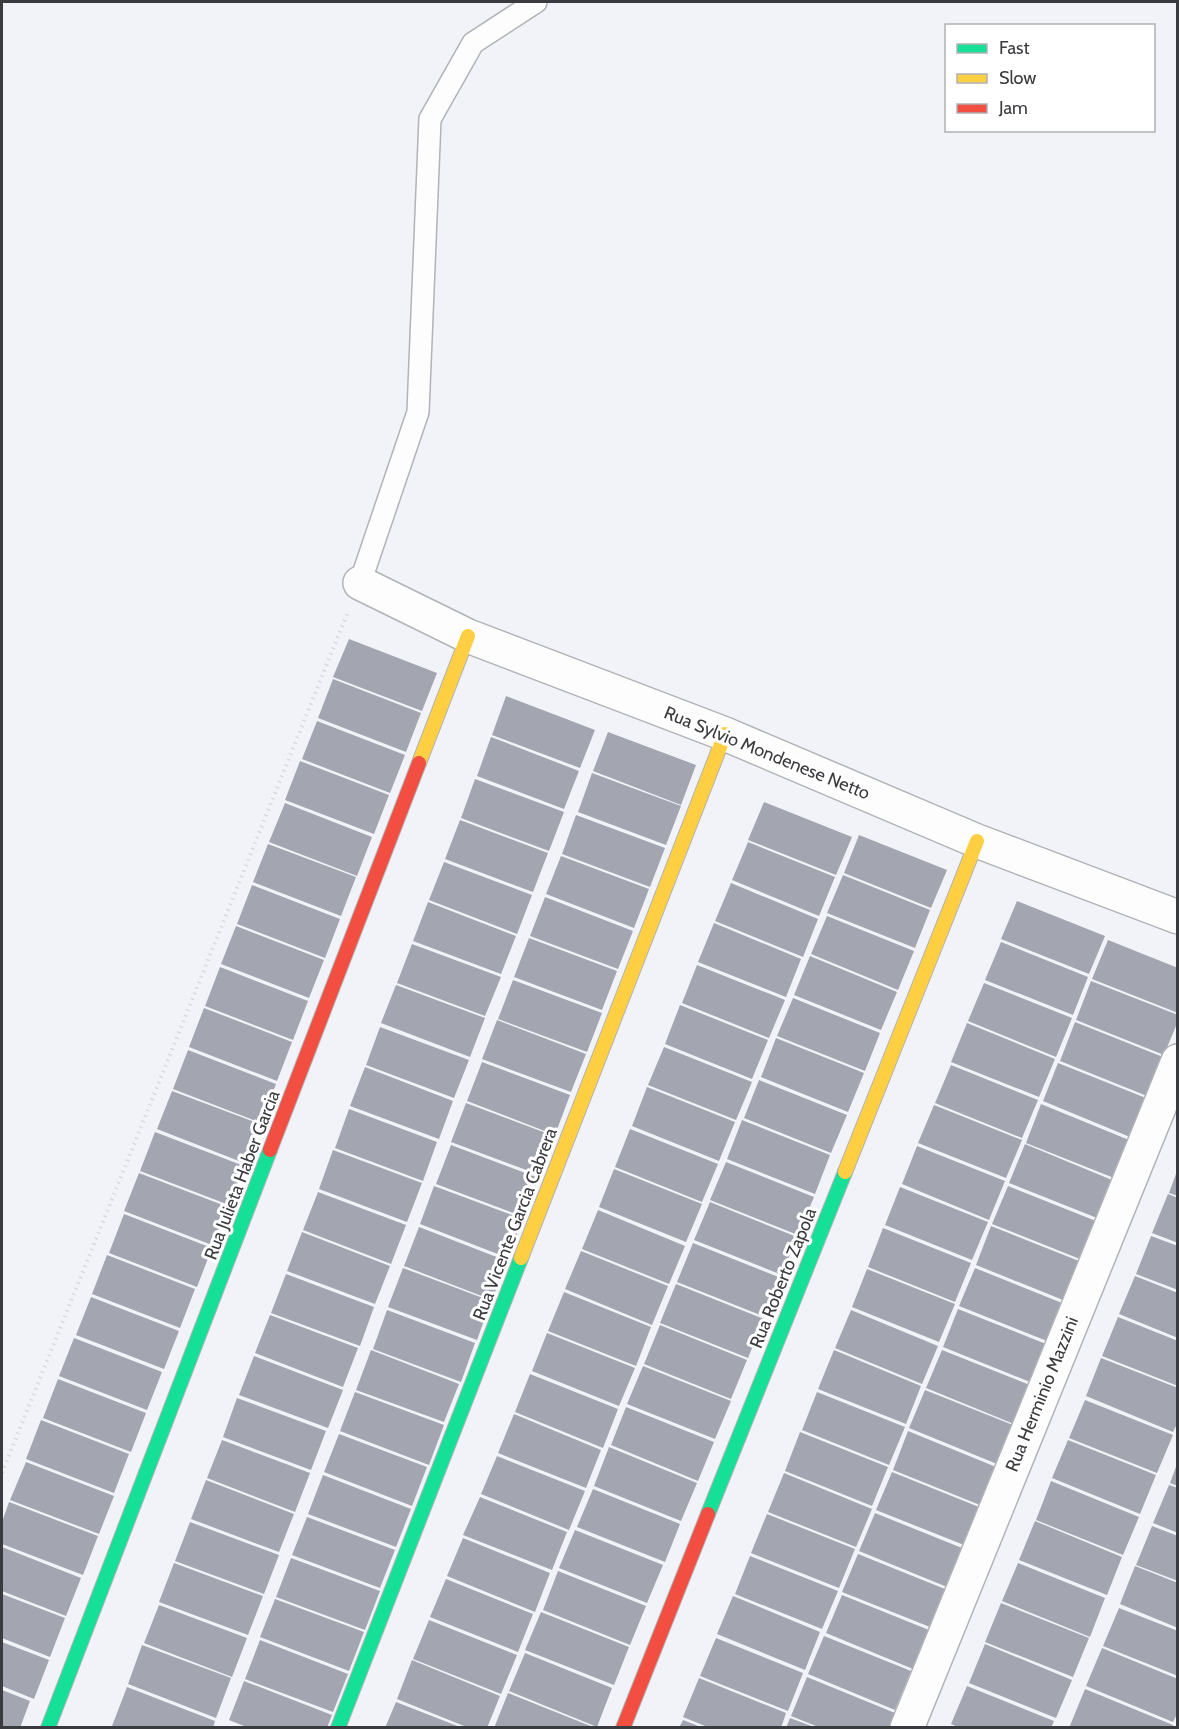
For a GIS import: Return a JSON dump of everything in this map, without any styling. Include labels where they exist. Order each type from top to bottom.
[{"type":"street","name":"Rua Sylvio Mondenese Netto","points":[[360,583],[468,636],[725,734],[977,841],[1178,917]]},
{"type":"street","name":"Rua Julieta Haber Garcia","points":[[48,1728],[468,636]]},
{"type":"street","name":"Rua Vicente Garcia Cabrera","points":[[338,1728],[725,734]]},
{"type":"street","name":"Rua Roberto Zapola","points":[[623,1728],[977,841]]},
{"type":"street","name":"Rua Herminio Mazzini","points":[[907,1728],[1178,1061]]},
{"type":"lane","points":[[360,583],[418,412],[430,119],[474,44],[536,2]]},
{"type":"path","points":[[2,1473],[360,583]]},
{"type":"building","points":[[349,639],[437,673],[422,711],[333,677]]},
{"type":"building","points":[[333,679],[421,713],[406,752],[318,718]]},
{"type":"building","points":[[506,696],[595,730],[580,768],[492,735]]},
{"type":"building","points":[[317,721],[405,755],[390,793],[302,759]]},
{"type":"building","points":[[608,732],[696,765],[681,805],[593,771]]},
{"type":"building","points":[[491,737],[579,771],[564,809],[477,776]]},
{"type":"building","points":[[300,761],[389,795],[374,834],[285,800]]},
{"type":"building","points":[[592,773],[681,806],[666,845],[578,812]]},
{"type":"building","points":[[475,779],[564,812],[549,851],[461,818]]},
{"type":"building","points":[[764,802],[852,837],[836,875],[748,840]]},
{"type":"building","points":[[285,803],[372,837],[357,876],[269,842]]},
{"type":"building","points":[[576,815],[665,848],[650,887],[562,854]]},
{"type":"building","points":[[460,820],[548,853],[533,892],[445,859]]},
{"type":"building","points":[[859,835],[947,870],[931,908],[844,873]]},
{"type":"building","points":[[748,842],[835,877],[819,916],[732,880]]},
{"type":"building","points":[[268,844],[356,877],[341,916],[253,882]]},
{"type":"building","points":[[561,856],[649,889],[634,928],[546,894]]},
{"type":"building","points":[[444,862],[532,895],[517,934],[429,900]]},
{"type":"building","points":[[843,875],[930,910],[915,948],[827,913]]},
{"type":"building","points":[[731,883],[818,919],[803,957],[715,921]]},
{"type":"building","points":[[252,885],[340,919],[325,958],[237,924]]},
{"type":"building","points":[[545,897],[633,931],[618,969],[530,936]]},
{"type":"building","points":[[1017,901],[1105,936],[1089,974],[1001,939]]},
{"type":"building","points":[[428,902],[516,936],[501,974],[413,941]]},
{"type":"building","points":[[827,916],[914,951],[898,990],[811,954]]},
{"type":"building","points":[[714,923],[801,959],[786,997],[698,962]]},
{"type":"building","points":[[236,926],[324,960],[309,998],[221,964]]},
{"type":"building","points":[[529,938],[617,971],[602,1010],[514,977]]},
{"type":"building","points":[[1108,940],[1178,968],[1178,1013],[1092,979]]},
{"type":"building","points":[[1001,942],[1088,977],[1073,1015],[985,980]]},
{"type":"building","points":[[412,944],[501,977],[485,1016],[397,983]]},
{"type":"building","points":[[810,956],[897,992],[881,1030],[794,995]]},
{"type":"building","points":[[697,965],[785,1000],[769,1038],[682,1003]]},
{"type":"building","points":[[220,967],[308,1001],[293,1040],[205,1006]]},
{"type":"building","points":[[513,980],[602,1013],[587,1052],[498,1019]]},
{"type":"building","points":[[1091,981],[1178,1015],[1178,1021],[1164,1055],[1076,1020]]},
{"type":"building","points":[[984,983],[1072,1018],[1056,1057],[968,1021]]},
{"type":"building","points":[[396,985],[485,1018],[470,1057],[381,1023]]},
{"type":"building","points":[[793,998],[880,1033],[865,1071],[777,1036]]},
{"type":"building","points":[[680,1005],[768,1040],[752,1079],[665,1044]]},
{"type":"building","points":[[204,1008],[292,1042],[277,1081],[189,1047]]},
{"type":"building","points":[[497,1020],[586,1054],[571,1092],[482,1059]]},
{"type":"building","points":[[1075,1022],[1163,1057],[1147,1096],[1060,1061]]},
{"type":"building","points":[[967,1023],[1055,1059],[1039,1097],[951,1062]]},
{"type":"building","points":[[380,1027],[469,1060],[454,1098],[366,1065]]},
{"type":"building","points":[[776,1038],[864,1073],[848,1112],[761,1077]]},
{"type":"building","points":[[664,1047],[752,1082],[736,1120],[648,1085]]},
{"type":"building","points":[[188,1050],[276,1084],[261,1123],[173,1089]]},
{"type":"building","points":[[482,1062],[570,1095],[555,1135],[467,1101]]},
{"type":"building","points":[[1058,1063],[1146,1098],[1130,1137],[1043,1101]]},
{"type":"building","points":[[951,1065],[1038,1100],[1022,1138],[935,1103]]},
{"type":"building","points":[[365,1067],[453,1101],[439,1139],[350,1106]]},
{"type":"building","points":[[759,1080],[847,1115],[831,1153],[744,1118]]},
{"type":"building","points":[[647,1087],[735,1122],[719,1161],[632,1126]]},
{"type":"building","points":[[172,1091],[260,1124],[244,1163],[157,1129]]},
{"type":"building","points":[[466,1103],[554,1136],[540,1175],[451,1142]]},
{"type":"building","points":[[1041,1104],[1129,1140],[1114,1178],[1026,1143]]},
{"type":"building","points":[[934,1105],[1022,1140],[1006,1178],[918,1143]]},
{"type":"building","points":[[349,1109],[437,1142],[423,1181],[335,1148]]},
{"type":"building","points":[[742,1120],[830,1155],[815,1194],[727,1159]]},
{"type":"building","points":[[630,1129],[718,1164],[702,1202],[615,1167]]},
{"type":"building","points":[[155,1132],[244,1166],[229,1205],[140,1171]]},
{"type":"building","points":[[1025,1144],[1112,1180],[1097,1218],[1009,1183]]},
{"type":"building","points":[[451,1145],[539,1178],[524,1217],[436,1184]]},
{"type":"building","points":[[917,1146],[1005,1181],[989,1220],[902,1184]]},
{"type":"building","points":[[333,1150],[422,1183],[407,1222],[319,1189]]},
{"type":"building","points":[[726,1162],[814,1197],[798,1235],[710,1200]]},
{"type":"building","points":[[614,1169],[702,1204],[686,1242],[599,1207]]},
{"type":"building","points":[[1178,1171],[1178,1196],[1169,1193]]},
{"type":"building","points":[[139,1173],[228,1207],[212,1245],[124,1211]]},
{"type":"building","points":[[434,1186],[523,1219],[508,1258],[420,1224]]},
{"type":"building","points":[[1008,1186],[1096,1221],[1080,1259],[992,1224]]},
{"type":"building","points":[[900,1187],[988,1222],[972,1260],[885,1225]]},
{"type":"building","points":[[318,1192],[406,1225],[391,1264],[303,1230]]},
{"type":"building","points":[[1168,1194],[1178,1198],[1178,1243],[1152,1233]]},
{"type":"building","points":[[710,1202],[797,1237],[782,1275],[694,1240]]},
{"type":"building","points":[[598,1210],[685,1246],[669,1284],[582,1249]]},
{"type":"building","points":[[124,1214],[212,1248],[197,1287],[109,1253]]},
{"type":"building","points":[[991,1226],[1079,1261],[1063,1300],[976,1265]]},
{"type":"building","points":[[419,1227],[507,1261],[492,1300],[404,1266]]},
{"type":"building","points":[[883,1228],[971,1263],[955,1302],[868,1267]]},
{"type":"building","points":[[302,1232],[390,1266],[375,1304],[287,1271]]},
{"type":"building","points":[[1151,1236],[1178,1246],[1178,1290],[1136,1274]]},
{"type":"building","points":[[693,1243],[781,1278],[765,1317],[677,1282]]},
{"type":"building","points":[[581,1251],[668,1286],[652,1325],[565,1289]]},
{"type":"building","points":[[107,1255],[195,1289],[180,1328],[92,1294]]},
{"type":"building","points":[[403,1268],[491,1301],[477,1340],[388,1307]]},
{"type":"building","points":[[975,1268],[1062,1303],[1047,1341],[959,1306]]},
{"type":"building","points":[[867,1269],[955,1304],[939,1342],[852,1307]]},
{"type":"building","points":[[286,1274],[374,1307],[360,1346],[271,1313]]},
{"type":"building","points":[[1135,1276],[1178,1293],[1178,1338],[1119,1314]]},
{"type":"building","points":[[676,1284],[764,1319],[748,1358],[660,1323]]},
{"type":"building","points":[[564,1292],[651,1327],[636,1366],[548,1331]]},
{"type":"building","points":[[91,1297],[179,1331],[164,1369],[76,1335]]},
{"type":"building","points":[[958,1309],[1046,1344],[1030,1382],[943,1347]]},
{"type":"building","points":[[387,1310],[475,1343],[461,1382],[373,1349]]},
{"type":"building","points":[[851,1310],[938,1346],[922,1384],[835,1348]]},
{"type":"building","points":[[270,1315],[358,1348],[343,1387],[255,1353]]},
{"type":"building","points":[[1118,1317],[1178,1341],[1178,1386],[1102,1356]]},
{"type":"building","points":[[660,1325],[747,1360],[731,1399],[644,1364]]},
{"type":"building","points":[[547,1333],[635,1368],[619,1406],[532,1371]]},
{"type":"building","points":[[74,1338],[162,1372],[147,1410],[59,1376]]},
{"type":"building","points":[[371,1350],[459,1384],[444,1422],[356,1390]]},
{"type":"building","points":[[834,1350],[921,1386],[906,1424],[818,1389]]},
{"type":"building","points":[[942,1350],[1030,1385],[1014,1424],[926,1388]]},
{"type":"building","points":[[254,1356],[343,1390],[328,1428],[239,1395]]},
{"type":"building","points":[[1101,1358],[1178,1388],[1178,1422],[1173,1432],[1086,1396]]},
{"type":"building","points":[[643,1366],[731,1401],[715,1439],[627,1404]]},
{"type":"building","points":[[530,1374],[618,1409],[603,1448],[515,1412]]},
{"type":"building","points":[[58,1379],[146,1413],[131,1452],[43,1418]]},
{"type":"building","points":[[925,1390],[1013,1425],[997,1464],[909,1428]]},
{"type":"building","points":[[355,1392],[444,1425],[429,1465],[340,1431]]},
{"type":"building","points":[[817,1392],[905,1427],[889,1465],[802,1430]]},
{"type":"building","points":[[237,1398],[326,1431],[311,1470],[223,1437]]},
{"type":"building","points":[[1085,1400],[1173,1435],[1157,1473],[1069,1438]]},
{"type":"building","points":[[626,1407],[714,1442],[698,1481],[611,1445]]},
{"type":"building","points":[[514,1414],[601,1450],[586,1488],[498,1453]]},
{"type":"building","points":[[41,1420],[129,1454],[114,1493],[26,1459]]},
{"type":"building","points":[[908,1431],[996,1467],[980,1505],[893,1470]]},
{"type":"building","points":[[800,1432],[888,1467],[872,1506],[785,1471]]},
{"type":"building","points":[[339,1434],[427,1467],[412,1506],[324,1472]]},
{"type":"building","points":[[222,1440],[310,1473],[295,1512],[207,1478]]},
{"type":"building","points":[[1068,1440],[1156,1475],[1140,1514],[1052,1478]]},
{"type":"building","points":[[609,1447],[697,1483],[681,1521],[594,1486]]},
{"type":"building","points":[[497,1456],[585,1491],[569,1530],[481,1494]]},
{"type":"building","points":[[26,1462],[114,1496],[99,1534],[10,1500]]},
{"type":"building","points":[[1178,1464],[1178,1486],[1170,1483]]},
{"type":"building","points":[[892,1472],[979,1507],[964,1545],[876,1510]]},
{"type":"building","points":[[784,1473],[872,1509],[856,1547],[768,1512]]},
{"type":"building","points":[[323,1475],[411,1509],[396,1547],[308,1514]]},
{"type":"building","points":[[206,1480],[294,1514],[279,1552],[191,1519]]},
{"type":"building","points":[[1051,1481],[1139,1517],[1123,1555],[1036,1520]]},
{"type":"building","points":[[1169,1485],[1178,1488],[1178,1533],[1153,1523]]},
{"type":"building","points":[[593,1489],[680,1524],[665,1562],[577,1527]]},
{"type":"building","points":[[480,1497],[567,1532],[552,1570],[463,1535]]},
{"type":"building","points":[[9,1502],[98,1536],[83,1575],[2,1544],[2,1522]]},
{"type":"building","points":[[875,1513],[962,1548],[947,1587],[859,1551]]},
{"type":"building","points":[[767,1514],[855,1549],[839,1588],[751,1553]]},
{"type":"building","points":[[307,1517],[395,1550],[380,1588],[292,1555]]},
{"type":"building","points":[[1035,1521],[1122,1557],[1107,1595],[1019,1560]]},
{"type":"building","points":[[190,1522],[279,1555],[264,1594],[175,1561]]},
{"type":"building","points":[[1152,1526],[1178,1536],[1178,1581],[1136,1565]]},
{"type":"building","points":[[575,1530],[663,1565],[647,1603],[559,1568]]},
{"type":"building","points":[[463,1538],[550,1573],[535,1612],[447,1576]]},
{"type":"building","points":[[2,1547],[81,1578],[66,1616],[2,1591]]},
{"type":"building","points":[[858,1554],[945,1589],[930,1627],[842,1592]]},
{"type":"building","points":[[750,1556],[838,1591],[822,1629],[735,1594]]},
{"type":"building","points":[[291,1558],[380,1591],[365,1630],[276,1597]]},
{"type":"building","points":[[174,1563],[263,1596],[248,1635],[159,1602]]},
{"type":"building","points":[[1018,1563],[1105,1598],[1090,1637],[1002,1601]]},
{"type":"building","points":[[1135,1566],[1178,1583],[1178,1628],[1120,1604]]},
{"type":"building","points":[[558,1571],[646,1606],[630,1645],[543,1610]]},
{"type":"building","points":[[446,1579],[533,1614],[518,1652],[430,1617]]},
{"type":"building","points":[[2,1594],[65,1618],[50,1657],[2,1638]]},
{"type":"building","points":[[842,1595],[929,1630],[913,1669],[826,1633]]},
{"type":"building","points":[[733,1596],[820,1632],[805,1670],[717,1634]]},
{"type":"building","points":[[275,1599],[364,1632],[349,1671],[260,1637]]},
{"type":"building","points":[[1001,1603],[1089,1638],[1073,1677],[985,1642]]},
{"type":"building","points":[[159,1605],[247,1638],[232,1677],[144,1643]]},
{"type":"building","points":[[1119,1608],[1178,1631],[1178,1676],[1103,1646]]},
{"type":"building","points":[[541,1612],[629,1647],[614,1685],[525,1650]]},
{"type":"building","points":[[429,1620],[517,1655],[501,1694],[413,1659]]},
{"type":"building","points":[[824,1636],[911,1671],[895,1710],[808,1674]]},
{"type":"building","points":[[716,1638],[803,1673],[788,1711],[700,1676]]},
{"type":"building","points":[[260,1640],[348,1674],[333,1712],[245,1679]]},
{"type":"building","points":[[2,1642],[49,1660],[34,1699],[2,1686]]},
{"type":"building","points":[[985,1644],[1072,1680],[1056,1718],[969,1683]]},
{"type":"building","points":[[142,1645],[231,1678],[216,1718],[128,1684]]},
{"type":"building","points":[[1102,1648],[1178,1679],[1178,1712],[1173,1722],[1086,1686]]},
{"type":"building","points":[[525,1653],[612,1688],[597,1727],[509,1691]]},
{"type":"building","points":[[412,1660],[500,1696],[487,1728],[469,1728],[397,1699]]},
{"type":"building","points":[[807,1677],[895,1713],[889,1728],[821,1728],[791,1716]]},
{"type":"building","points":[[699,1678],[786,1713],[781,1728],[710,1728],[683,1717]]},
{"type":"building","points":[[244,1681],[332,1715],[327,1728],[249,1728],[229,1720]]},
{"type":"building","points":[[967,1686],[1054,1721],[1051,1728],[960,1728],[951,1724]]},
{"type":"building","points":[[127,1687],[215,1721],[213,1728],[116,1728],[112,1726]]},
{"type":"building","points":[[1085,1689],[1173,1725],[1172,1728],[1069,1728]]},
{"type":"building","points":[[2,1690],[30,1701],[20,1728],[2,1728]]},
{"type":"building","points":[[508,1693],[593,1727],[593,1728],[494,1728]]},
{"type":"building","points":[[396,1702],[460,1727],[460,1728],[385,1728]]},
{"type":"building","points":[[790,1718],[814,1727],[814,1728],[786,1728]]},
{"type":"building","points":[[683,1720],[701,1727],[701,1728],[679,1728]]},
{"type":"traffic: fast","points":[[48,1728],[270,1150]]},
{"type":"traffic: fast","points":[[708,1514],[845,1172]]},
{"type":"traffic: fast","points":[[338,1728],[521,1258]]},
{"type":"traffic: slow","points":[[419,763],[468,636]]},
{"type":"traffic: slow","points":[[521,1258],[725,734]]},
{"type":"traffic: slow","points":[[845,1172],[977,841]]},
{"type":"traffic: jam","points":[[270,1150],[419,763]]},
{"type":"traffic: jam","points":[[623,1728],[708,1514]]}]
